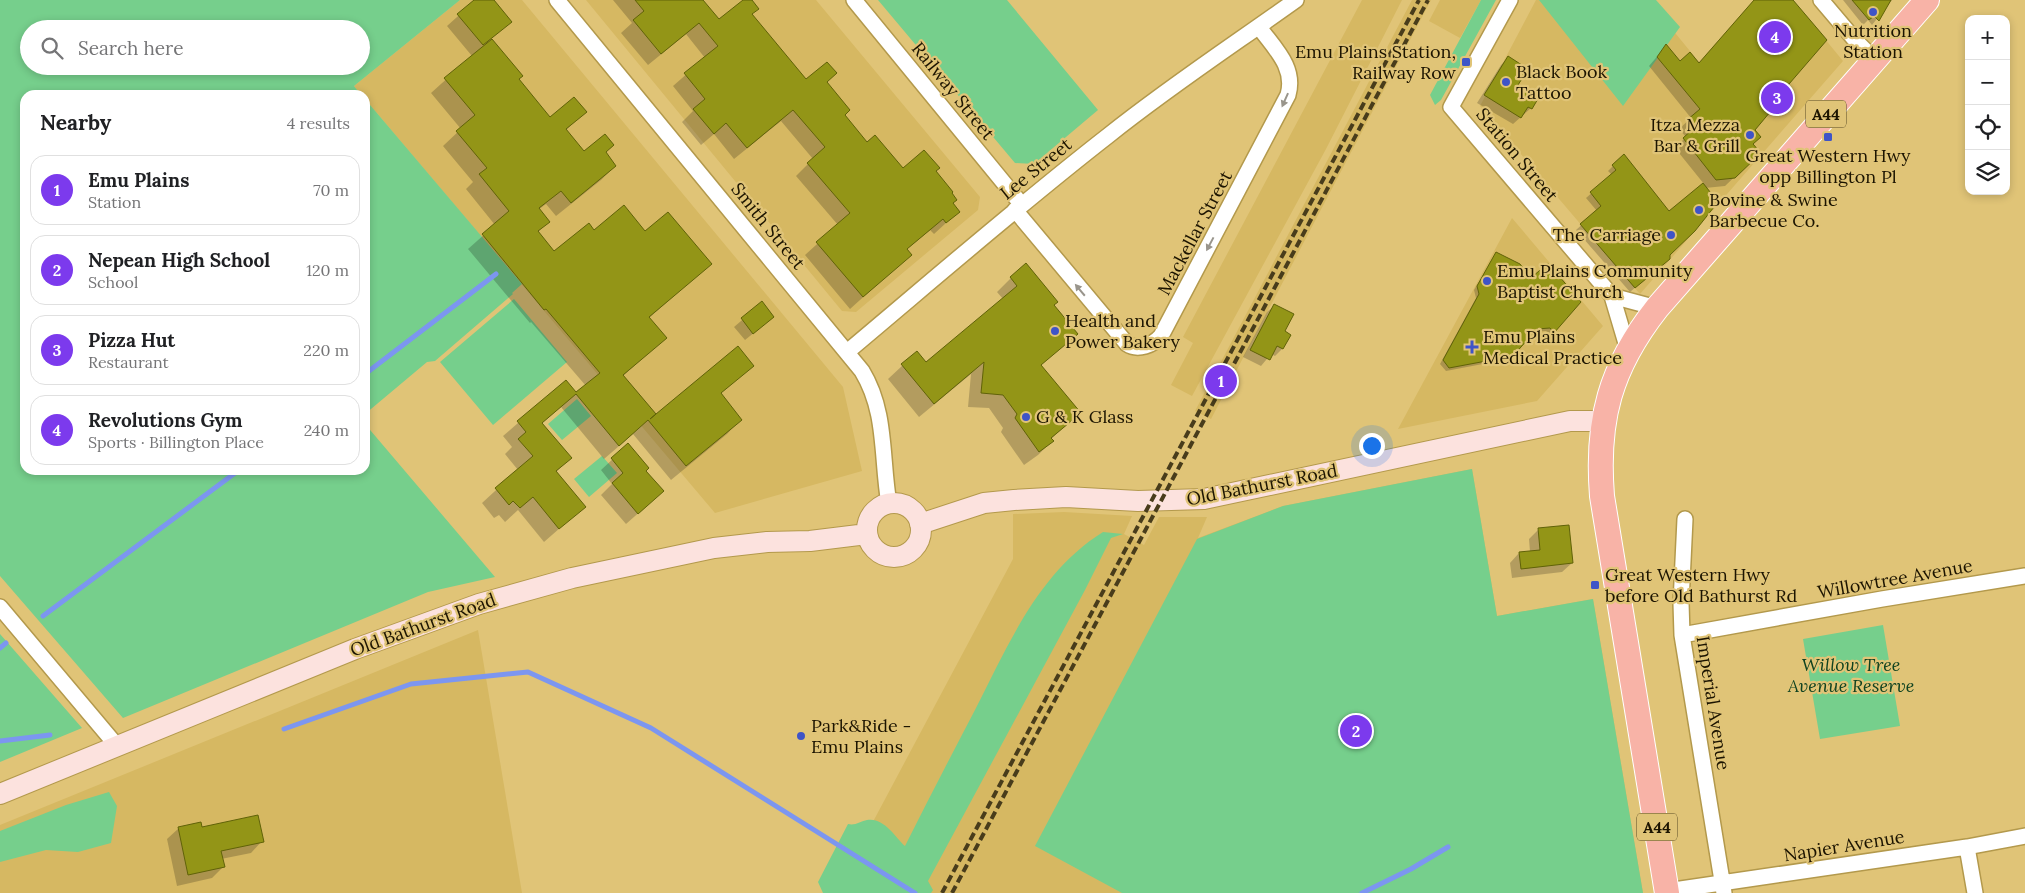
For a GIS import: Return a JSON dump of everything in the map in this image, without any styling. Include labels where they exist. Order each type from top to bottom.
[{"type":"highway","name":"A44","points":[[1667,892],[1602,496],[1599,463],[1604,420],[1610,392],[1628,350],[1657,308],[1927,0]]},
{"type":"main road","name":"Old Bathurst Road","points":[[920,524],[984,503],[1014,500],[1066,497],[1138,501],[1204,500],[1570,421],[1586,419],[1604,420]]},
{"type":"main road","points":[[889,504],[905,506],[912,510],[920,524],[919,538],[916,545],[911,550],[898,556],[890,557],[881,554],[870,542],[867,534],[867,526],[874,511],[889,504]]},
{"type":"main road","name":"Old Bathurst Road","points":[[0,794],[355,649],[451,613],[516,593],[572,578],[714,548],[767,542],[810,541],[867,534]]},
{"type":"street","name":"Smith Street","points":[[557,0],[847,352],[872,387],[878,404],[889,504]]},
{"type":"street","name":"Railway Street","points":[[854,0],[1018,208]]},
{"type":"street","points":[[1259,26],[1296,0]]},
{"type":"street","name":"Station Street","points":[[1510,0],[1451,107],[1612,296],[1628,350]]},
{"type":"street","points":[[1821,0],[1850,35],[1874,59]]},
{"type":"street","name":"Lee Street","points":[[847,352],[1018,208],[1138,112],[1259,26]]},
{"type":"street","name":"Mackellar Street","points":[[1018,208],[1127,344],[1136,348],[1156,341],[1162,336],[1288,95],[1290,86],[1289,70],[1259,26]]},
{"type":"street","points":[[1612,296],[1657,308]]},
{"type":"street","name":"Imperial Avenue","points":[[1685,519],[1681,603],[1682,635],[1724,888]]},
{"type":"street","name":"Willowtree Avenue","points":[[1682,635],[1882,599],[2025,576]]},
{"type":"street","points":[[0,607],[117,746]]},
{"type":"street","name":"Napier Avenue","points":[[1667,892],[1724,888],[2025,836]]},
{"type":"street","points":[[1967,847],[1975,893]]},
{"type":"shaded area","points":[[460,0],[522,0],[843,387],[862,471],[715,513],[370,105],[370,90],[357,90],[354,86],[370,75],[370,73]]},
{"type":"shaded area","points":[[586,0],[816,0],[980,197],[978,210],[856,312],[842,311]]},
{"type":"shaded area","points":[[1362,0],[1402,0],[1326,149],[1192,396],[1171,385],[1193,343],[1183,337]]},
{"type":"shaded area","points":[[1412,0],[1431,0],[1211,419],[1195,411]]},
{"type":"shaded area","points":[[1440,0],[1481,0],[1460,38],[1429,21]]},
{"type":"shaded area","points":[[1536,0],[1648,0],[1699,62],[1754,0],[1793,0],[1843,61],[1640,294],[1480,106]]},
{"type":"shaded area","points":[[1512,218],[1603,326],[1537,401],[1398,429]]},
{"type":"shaded area","points":[[1472,469],[1497,616],[1593,599],[1643,893],[835,893],[1013,559],[1013,514],[1064,512],[1132,516],[1124,534],[1144,545],[1159,517],[1207,517],[1198,538],[1283,506]]},
{"type":"shaded area","points":[[478,630],[522,893],[0,893],[0,825]]},
{"type":"green space","points":[[0,0],[460,0],[370,73],[370,20],[20,20],[20,75],[368,75],[354,86],[357,90],[20,90],[20,475],[370,475],[370,430],[495,577],[428,592],[123,718],[0,576]]},
{"type":"green space","points":[[878,0],[1007,0],[1098,110],[1034,164],[1015,163]]},
{"type":"green space","points":[[1481,0],[1496,0],[1441,100],[1435,105],[1430,95]]},
{"type":"green space","points":[[1539,0],[1656,0],[1680,27],[1623,106]]},
{"type":"green space","points":[[370,105],[522,284],[513,294],[435,361],[427,362],[370,410]]},
{"type":"green space","points":[[514,299],[567,362],[493,425],[440,362]]},
{"type":"green space","points":[[577,399],[591,416],[562,440],[548,424]]},
{"type":"green space","points":[[602,456],[617,473],[589,497],[574,479]]},
{"type":"green space","points":[[1472,469],[1497,616],[1593,599],[1643,893],[1122,893],[1035,846],[1197,539],[1283,506]]},
{"type":"green space","points":[[1103,532],[1123,534],[1111,538],[1085,590],[928,881],[933,890],[931,893],[823,893],[818,882],[848,824],[856,824],[867,820],[879,822],[889,829],[905,846],[1014,634],[1028,611],[1043,588],[1061,567],[1081,548]]},
{"type":"green space","name":"Willow Tree Avenue Reserve","points":[[1883,625],[1900,726],[1820,739],[1803,639]]},
{"type":"green space","points":[[0,634],[82,728],[0,762]]},
{"type":"green space","points":[[109,792],[117,806],[111,843],[78,852],[46,850],[0,862],[0,831],[66,805]]},
{"type":"building","points":[[474,0],[494,0],[512,22],[483,45],[457,14]]},
{"type":"building","points":[[635,0],[703,0],[719,19],[743,0],[752,0],[759,9],[752,14],[806,79],[827,62],[837,73],[827,82],[850,110],[845,115],[867,142],[875,135],[903,168],[924,150],[940,168],[936,171],[953,192],[957,200],[953,203],[960,212],[946,223],[943,219],[907,249],[912,255],[863,297],[816,242],[850,213],[807,163],[825,147],[793,110],[747,148],[726,123],[714,134],[693,109],[705,99],[684,73],[718,46],[699,23],[661,54],[633,20],[644,11]]},
{"type":"building","points":[[1754,0],[1793,0],[1827,40],[1783,91],[1786,93],[1755,130],[1761,137],[1753,144],[1761,153],[1735,178],[1716,180],[1683,138],[1694,128],[1687,120],[1700,109],[1657,57],[1666,44],[1680,61],[1690,52],[1699,63]]},
{"type":"building","points":[[1852,0],[1891,0],[1879,21],[1874,16],[1869,20]]},
{"type":"building","points":[[492,39],[523,76],[519,79],[550,117],[574,97],[587,112],[566,129],[584,151],[605,134],[614,145],[606,152],[616,166],[571,203],[561,191],[539,208],[550,222],[538,231],[554,251],[589,223],[594,230],[624,205],[645,231],[668,212],[712,264],[649,317],[667,338],[623,375],[656,414],[650,419],[738,346],[754,366],[721,393],[742,420],[686,466],[648,420],[619,446],[576,394],[542,423],[572,458],[556,471],[586,507],[559,529],[533,497],[520,508],[513,501],[509,505],[495,488],[533,456],[518,439],[526,432],[517,421],[566,380],[576,392],[600,373],[546,309],[544,310],[482,234],[509,211],[479,174],[487,168],[456,131],[475,115],[444,78]]},
{"type":"building","points":[[1508,56],[1528,69],[1518,85],[1539,97],[1532,109],[1528,107],[1521,118],[1484,95]]},
{"type":"building","points":[[1624,154],[1669,211],[1703,183],[1718,202],[1695,231],[1670,255],[1670,259],[1635,288],[1580,224],[1601,206],[1590,192],[1616,170],[1612,165]]},
{"type":"building","points":[[1496,252],[1520,264],[1531,278],[1548,263],[1581,302],[1554,333],[1550,328],[1537,329],[1513,356],[1449,368],[1443,360],[1479,294],[1477,286]]},
{"type":"building","points":[[1026,263],[1058,302],[1054,305],[1078,334],[1041,365],[1081,413],[1051,438],[1054,441],[1039,452],[1015,418],[1017,414],[1003,395],[981,393],[984,362],[934,404],[901,364],[917,351],[926,362],[1017,286],[1010,277]]},
{"type":"building","points":[[762,301],[774,317],[753,334],[741,318]]},
{"type":"building","points":[[1274,304],[1294,314],[1285,331],[1291,335],[1283,349],[1277,346],[1270,360],[1250,350]]},
{"type":"building","points":[[628,443],[649,468],[646,471],[664,491],[638,514],[612,483],[623,473],[611,458]]},
{"type":"building","points":[[1569,525],[1573,563],[1521,569],[1519,552],[1540,550],[1538,528]]},
{"type":"building","points":[[258,815],[264,842],[221,851],[225,867],[188,875],[178,827],[201,822],[202,827]]},
{"type":"waterway","points":[[370,370],[496,274]]},
{"type":"waterway","points":[[43,616],[232,475]]},
{"type":"waterway","points":[[0,648],[6,643]]},
{"type":"waterway","points":[[284,729],[411,684],[528,672],[651,728],[915,893]]},
{"type":"waterway","points":[[0,741],[50,735]]},
{"type":"waterway","points":[[1362,893],[1411,869],[1448,847]]},
{"type":"railway","points":[[942,893],[1419,0]]},
{"type":"railway","points":[[952,893],[1428,0]]},
{"type":"place","name":"Nutrition Station","points":[[1873,12]]},
{"type":"place","name":"Revolutions Gym","points":[[1775,37]]},
{"type":"place","name":"Emu Plains Station, Railway Row","points":[[1466,62]]},
{"type":"place","name":"Black Book Tattoo","points":[[1506,82]]},
{"type":"place","name":"Pizza Hut","points":[[1777,98]]},
{"type":"place","name":"Itza Mezza Bar & Grill","points":[[1750,135]]},
{"type":"place","name":"Great Western Hwy opp Billington Pl","points":[[1828,137]]},
{"type":"place","name":"Bovine & Swine Barbecue Co.","points":[[1699,210]]},
{"type":"place","name":"The Carriage","points":[[1671,235]]},
{"type":"place","name":"Emu Plains Community Baptist Church","points":[[1487,281]]},
{"type":"place","name":"Health and Power Bakery","points":[[1055,331]]},
{"type":"place","name":"Emu Plains Medical Practice","points":[[1472,347]]},
{"type":"place","name":"Emu Plains","points":[[1221,381]]},
{"type":"place","name":"G & K Glass","points":[[1026,417]]},
{"type":"place","name":"Great Western Hwy before Old Bathurst Rd","points":[[1595,585]]},
{"type":"place","name":"Nepean High School","points":[[1356,731]]},
{"type":"place","name":"Park&Ride - Emu Plains","points":[[801,736]]}]
